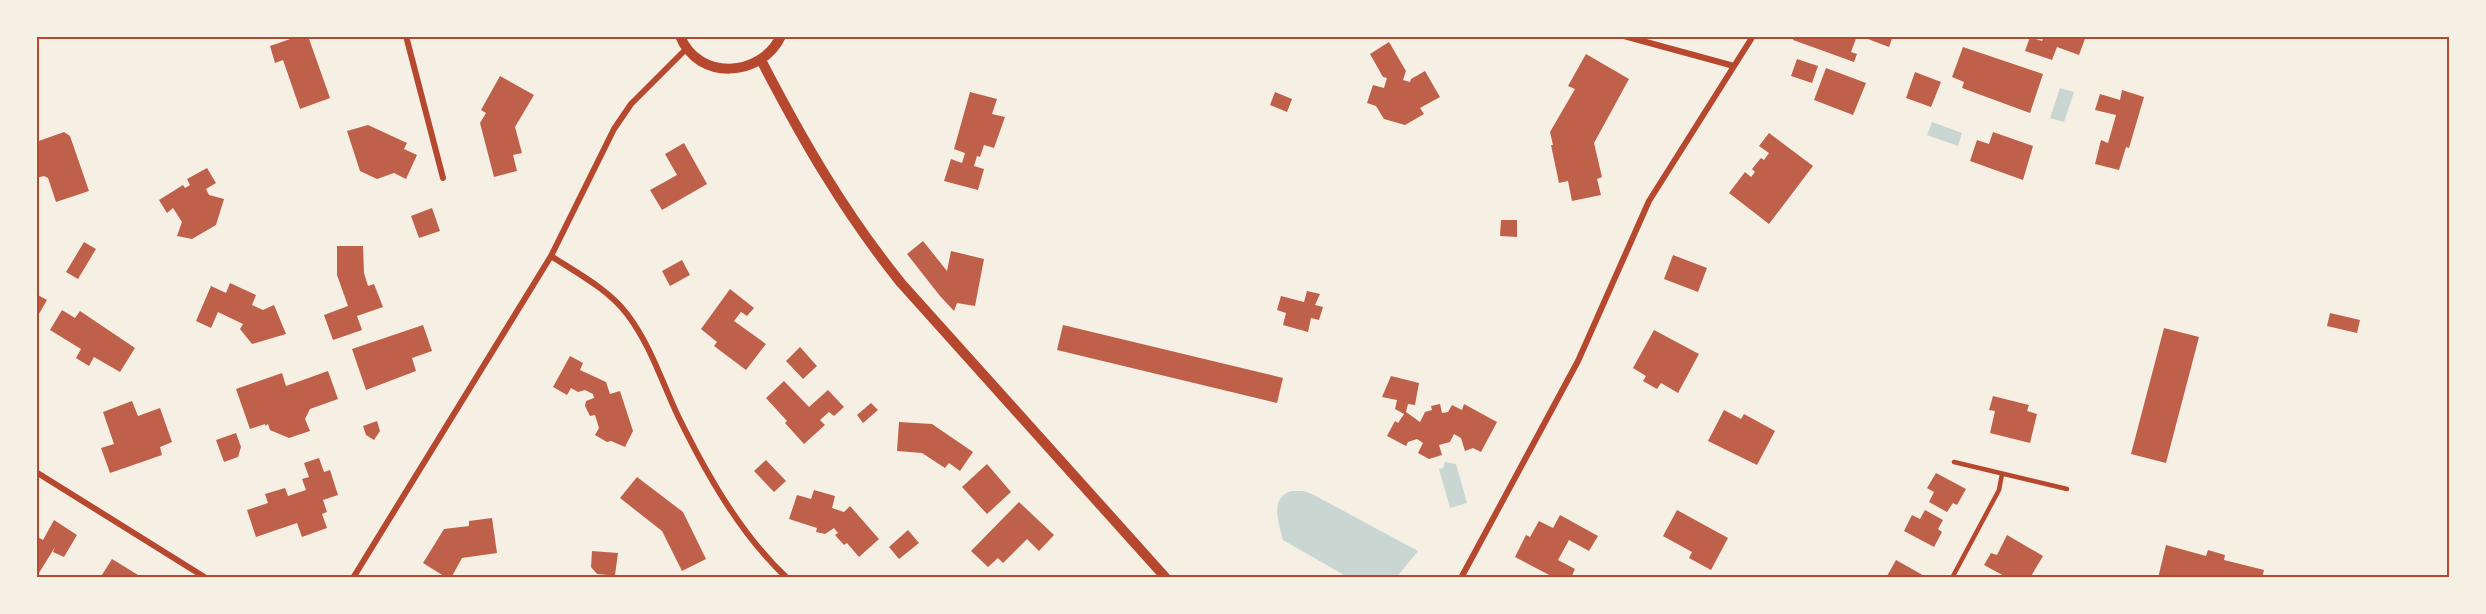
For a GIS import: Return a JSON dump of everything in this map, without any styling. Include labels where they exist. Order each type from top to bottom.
[{"type":"street","points":[[406,36],[443,178]]},
{"type":"street","points":[[680,36],[687,48],[701,61],[720,69],[733,70],[748,67],[761,60],[772,50],[781,36]]},
{"type":"street","points":[[1624,36],[1734,66]]},
{"type":"street","points":[[1461,578],[1578,361],[1649,201],[1753,36]]},
{"type":"street","points":[[353,578],[551,256],[614,129],[631,104],[687,48]]},
{"type":"street","points":[[761,60],[826,179],[867,241],[901,283],[1166,578]]},
{"type":"street","points":[[551,256],[599,287],[626,312],[642,335],[679,416],[718,491],[774,566],[787,578]]},
{"type":"street","points":[[36,472],[206,578]]},
{"type":"lane","points":[[1954,462],[2067,489]]},
{"type":"lane","points":[[1952,578],[1999,490],[2002,474]]},
{"type":"shaded area","points":[[2060,88],[2074,92],[2064,122],[2050,118]]},
{"type":"shaded area","points":[[1932,122],[1962,133],[1958,146],[1927,135]]},
{"type":"shaded area","points":[[1445,462],[1456,464],[1467,503],[1450,508],[1439,469],[1443,468]]},
{"type":"shaded area","points":[[1291,491],[1312,494],[1418,551],[1396,578],[1351,578],[1344,575],[1283,540],[1277,512],[1278,505],[1284,494]]},
{"type":"building","points":[[299,36],[308,36],[330,98],[300,109],[283,60],[275,63],[270,46]]},
{"type":"building","points":[[1794,36],[1857,36],[1851,52],[1857,54],[1854,62],[1793,40]]},
{"type":"building","points":[[1860,36],[1893,36],[1889,47]]},
{"type":"building","points":[[2044,36],[2086,36],[2079,55],[2057,47],[2052,60],[2025,51],[2030,37],[2042,41]]},
{"type":"building","points":[[1389,42],[1406,71],[1403,80],[1410,82],[1411,79],[1425,71],[1440,97],[1420,108],[1424,114],[1405,125],[1384,119],[1376,106],[1367,103],[1373,85],[1384,88],[1387,78],[1383,77],[1370,54]]},
{"type":"building","points":[[1963,47],[2043,74],[2030,113],[1962,88],[1964,82],[1952,77]]},
{"type":"building","points":[[1586,54],[1629,79],[1594,143],[1602,177],[1597,179],[1601,195],[1572,201],[1568,181],[1559,183],[1550,132],[1575,89],[1568,86]]},
{"type":"building","points":[[1797,59],[1818,66],[1812,83],[1791,76]]},
{"type":"building","points":[[1826,68],[1866,83],[1853,115],[1814,100]]},
{"type":"building","points":[[1915,72],[1941,82],[1931,107],[1906,98]]},
{"type":"building","points":[[500,76],[534,95],[515,127],[522,153],[513,155],[517,171],[494,177],[480,123],[486,113],[481,110]]},
{"type":"building","points":[[2122,90],[2144,97],[2129,148],[2126,147],[2119,170],[2095,164],[2101,140],[2108,143],[2116,115],[2095,110],[2100,94],[2120,100]]},
{"type":"building","points":[[970,92],[997,99],[992,114],[1005,117],[994,148],[984,145],[980,157],[977,156],[974,166],[984,169],[978,190],[944,181],[951,159],[962,163],[965,153],[954,149]]},
{"type":"building","points":[[1275,92],[1292,99],[1287,112],[1270,105]]},
{"type":"building","points":[[368,125],[407,143],[404,149],[417,155],[406,179],[394,173],[377,179],[360,171],[347,131]]},
{"type":"building","points":[[64,132],[70,136],[89,191],[56,202],[48,178],[44,176],[36,178],[36,142]]},
{"type":"building","points":[[1993,132],[2033,146],[2023,180],[1970,161],[1977,140],[1989,144]]},
{"type":"building","points":[[1769,133],[1813,166],[1769,224],[1729,193],[1745,172],[1751,177],[1755,172],[1752,169],[1761,158],[1764,160],[1769,153],[1759,146]]},
{"type":"building","points":[[684,143],[707,184],[662,210],[650,190],[677,175],[665,154]]},
{"type":"building","points":[[207,168],[216,183],[206,189],[209,195],[224,199],[216,225],[192,239],[177,236],[182,222],[173,208],[167,213],[159,200],[183,185],[185,188],[190,185],[187,179]]},
{"type":"building","points":[[432,208],[440,231],[419,238],[411,216]]},
{"type":"building","points":[[1501,220],[1517,220],[1517,237],[1500,236]]},
{"type":"building","points":[[923,241],[947,271],[951,251],[984,259],[975,306],[957,303],[954,311],[940,296],[907,254]]},
{"type":"building","points":[[84,242],[96,249],[78,279],[66,272]]},
{"type":"building","points":[[337,246],[363,246],[364,273],[368,286],[374,284],[383,307],[357,316],[362,330],[333,340],[324,315],[348,306],[337,275]]},
{"type":"building","points":[[1673,255],[1707,268],[1698,292],[1664,279]]},
{"type":"building","points":[[682,260],[690,275],[670,286],[662,271]]},
{"type":"building","points":[[230,283],[256,295],[252,305],[263,310],[274,305],[286,334],[252,344],[240,329],[243,324],[218,312],[211,328],[196,321],[211,286],[226,293]]},
{"type":"building","points":[[730,289],[754,308],[747,316],[741,312],[734,321],[766,344],[746,370],[714,346],[717,342],[701,329]]},
{"type":"building","points":[[1307,291],[1320,294],[1315,305],[1323,307],[1319,320],[1311,318],[1308,332],[1283,325],[1286,313],[1277,310],[1281,296],[1304,302]]},
{"type":"building","points":[[36,294],[47,300],[36,319]]},
{"type":"building","points":[[62,310],[75,318],[80,311],[135,348],[120,372],[94,357],[89,366],[76,358],[81,349],[50,330]]},
{"type":"building","points":[[2330,313],[2360,320],[2357,333],[2327,326]]},
{"type":"building","points":[[423,325],[432,351],[412,358],[416,371],[366,390],[352,349]]},
{"type":"building","points":[[1063,325],[1283,378],[1277,403],[1057,350]]},
{"type":"building","points":[[2164,328],[2199,337],[2166,463],[2131,454]]},
{"type":"building","points":[[1654,330],[1699,354],[1678,393],[1661,383],[1657,389],[1643,381],[1646,376],[1633,368]]},
{"type":"building","points":[[800,347],[817,366],[803,379],[786,361]]},
{"type":"building","points":[[570,356],[583,363],[580,370],[606,382],[610,394],[620,391],[633,431],[625,447],[611,441],[607,442],[595,435],[599,428],[595,415],[590,416],[585,406],[586,401],[594,398],[593,394],[585,390],[578,392],[571,388],[567,395],[553,387]]},
{"type":"building","points":[[328,371],[338,399],[310,409],[305,419],[310,431],[289,438],[270,430],[268,424],[250,429],[236,389],[282,373],[286,386]]},
{"type":"building","points":[[1391,376],[1419,383],[1415,405],[1408,404],[1406,412],[1420,422],[1425,412],[1432,410],[1431,406],[1440,404],[1442,413],[1448,412],[1452,405],[1462,410],[1464,404],[1497,422],[1481,452],[1473,448],[1465,451],[1461,438],[1454,434],[1450,442],[1439,445],[1442,455],[1429,459],[1418,453],[1423,443],[1417,439],[1408,442],[1406,446],[1387,436],[1395,421],[1398,423],[1404,414],[1395,409],[1397,400],[1382,397]]},
{"type":"building","points":[[784,381],[809,407],[828,390],[844,407],[834,416],[829,412],[820,420],[825,425],[804,444],[766,398]]},
{"type":"building","points":[[1993,396],[2029,405],[2027,411],[2037,414],[2030,443],[1990,433],[1995,411],[1989,410]]},
{"type":"building","points":[[132,401],[138,416],[160,408],[172,442],[160,447],[162,455],[110,473],[101,448],[114,444],[103,412]]},
{"type":"building","points":[[871,403],[878,410],[863,423],[857,415]]},
{"type":"building","points":[[1724,410],[1741,419],[1744,414],[1775,431],[1757,465],[1708,441]]},
{"type":"building","points":[[377,421],[380,431],[374,440],[366,435],[363,426]]},
{"type":"building","points":[[899,422],[932,424],[973,452],[960,471],[949,463],[945,468],[922,453],[897,451]]},
{"type":"building","points":[[236,433],[241,447],[238,457],[224,462],[216,440]]},
{"type":"building","points":[[319,458],[324,472],[330,470],[338,495],[323,500],[327,512],[322,514],[327,528],[302,537],[297,523],[256,537],[247,510],[268,503],[265,494],[285,488],[288,496],[306,490],[302,479],[309,477],[304,463]]},
{"type":"building","points":[[766,460],[786,481],[774,492],[754,471]]},
{"type":"building","points":[[987,464],[1011,492],[987,514],[962,487]]},
{"type":"building","points":[[1936,473],[1966,489],[1957,505],[1953,503],[1947,512],[1929,502],[1934,492],[1927,488]]},
{"type":"building","points":[[637,477],[683,512],[706,559],[682,571],[662,531],[620,498]]},
{"type":"building","points":[[814,490],[835,496],[832,508],[844,512],[850,506],[879,539],[859,557],[847,543],[844,545],[835,535],[838,533],[834,528],[825,534],[816,532],[817,528],[789,519],[797,495],[811,499]]},
{"type":"building","points":[[1019,502],[1054,535],[1039,551],[1027,539],[1003,563],[998,558],[988,567],[971,551]]},
{"type":"building","points":[[1677,510],[1728,538],[1711,570],[1689,558],[1692,552],[1663,536]]},
{"type":"building","points":[[1925,510],[1943,520],[1938,529],[1942,532],[1934,547],[1904,531],[1912,515],[1920,519]]},
{"type":"building","points":[[1560,515],[1598,536],[1589,551],[1569,540],[1558,560],[1575,569],[1571,578],[1555,578],[1515,557],[1526,535],[1530,537],[1539,521],[1553,528]]},
{"type":"building","points":[[492,518],[497,553],[462,558],[451,578],[447,578],[423,563],[444,529],[469,526],[469,521]]},
{"type":"building","points":[[54,520],[77,535],[64,557],[53,552],[55,547],[39,573],[36,572],[36,536],[43,540]]},
{"type":"building","points":[[908,530],[919,543],[899,559],[889,547]]},
{"type":"building","points":[[2007,535],[2043,556],[2030,578],[2008,578],[1984,565],[1991,553],[1997,555]]},
{"type":"building","points":[[2166,545],[2206,556],[2208,550],[2225,555],[2224,560],[2264,570],[2262,578],[2158,578]]},
{"type":"building","points":[[592,551],[618,553],[615,575],[627,578],[607,578],[608,575],[597,574],[591,567]]},
{"type":"building","points":[[112,559],[143,578],[100,578]]},
{"type":"building","points":[[1896,560],[1928,578],[1891,578],[1887,576]]}]
